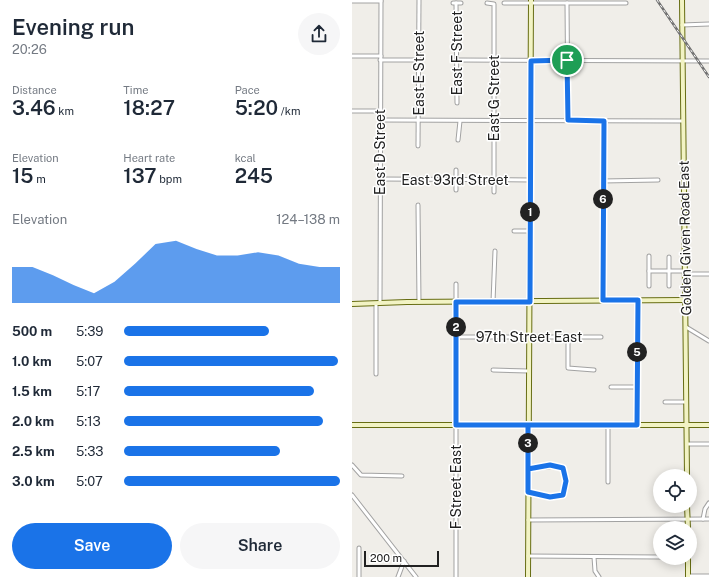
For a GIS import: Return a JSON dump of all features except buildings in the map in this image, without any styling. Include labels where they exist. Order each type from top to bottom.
[{"type":"street","name":"East E Street","points":[[418,146],[419,0]]},
{"type":"street","name":"Golden Given Road East","points":[[682,0],[687,469]]},
{"type":"street","points":[[352,1],[381,1]]},
{"type":"street","name":"East D Street","points":[[376,374],[380,179],[381,1]]},
{"type":"street","points":[[528,577],[531,2]]},
{"type":"street","name":"East F Street","points":[[457,104],[455,3],[461,3]]},
{"type":"street","points":[[504,3],[626,3]]},
{"type":"street","points":[[567,3],[568,120]]},
{"type":"street","name":"East G Street","points":[[487,4],[494,4],[494,192]]},
{"type":"street","points":[[682,25],[709,24]]},
{"type":"street","points":[[352,56],[380,56]]},
{"type":"street","points":[[380,60],[419,60]]},
{"type":"street","points":[[457,60],[709,61]]},
{"type":"street","points":[[352,111],[380,111]]},
{"type":"street","points":[[380,120],[683,121]]},
{"type":"street","points":[[458,140],[460,121]]},
{"type":"street","points":[[603,300],[604,121]]},
{"type":"street","points":[[456,170],[456,190]]},
{"type":"street","name":"East 93rd Street","points":[[380,179],[531,180]]},
{"type":"street","points":[[603,181],[658,180]]},
{"type":"street","points":[[418,205],[418,302]]},
{"type":"street","points":[[514,231],[530,231]]},
{"type":"street","points":[[493,302],[495,251]]},
{"type":"street","points":[[649,256],[649,286]]},
{"type":"street","points":[[669,257],[669,286]]},
{"type":"street","points":[[649,271],[709,274]]},
{"type":"street","points":[[456,284],[456,302]]},
{"type":"street","points":[[637,425],[638,300]]},
{"type":"street","points":[[352,304],[407,302],[685,300]]},
{"type":"street","name":"F Street East","points":[[456,302],[456,577]]},
{"type":"street","points":[[686,327],[709,341]]},
{"type":"street","name":"97th Street East","points":[[456,337],[601,337]]},
{"type":"street","points":[[568,338],[568,368],[594,370]]},
{"type":"street","points":[[493,370],[528,371]]},
{"type":"street","points":[[611,387],[637,387]]},
{"type":"street","points":[[665,402],[686,402]]},
{"type":"street","points":[[352,425],[709,425]]},
{"type":"street","points":[[608,425],[608,482]]},
{"type":"street","points":[[687,444],[709,444]]},
{"type":"street","points":[[352,465],[361,475],[402,476]]},
{"type":"street","points":[[528,469],[558,466],[563,468],[566,481],[562,496],[550,497],[528,492]]},
{"type":"street","points":[[352,495],[416,577]]},
{"type":"street","points":[[703,520],[705,509],[709,503]]},
{"type":"street","points":[[687,513],[688,521]]},
{"type":"street","points":[[528,520],[709,520]]},
{"type":"street","points":[[359,548],[359,577]]},
{"type":"street","points":[[528,556],[653,557]]},
{"type":"street","points":[[594,557],[595,571],[599,577]]},
{"type":"street","points":[[398,577],[404,561]]},
{"type":"street","points":[[688,565],[688,577],[709,576]]},
{"type":"railway","points":[[657,0],[709,77]]},
{"type":"route","points":[[567,60],[531,61],[530,302],[456,302],[456,425],[528,425],[528,456],[528,469],[528,492],[550,497],[563,495],[566,485],[564,470],[556,465],[550,465],[537,469],[528,469],[528,425],[637,425],[638,300],[603,300],[604,121],[568,120],[567,60]]}]
